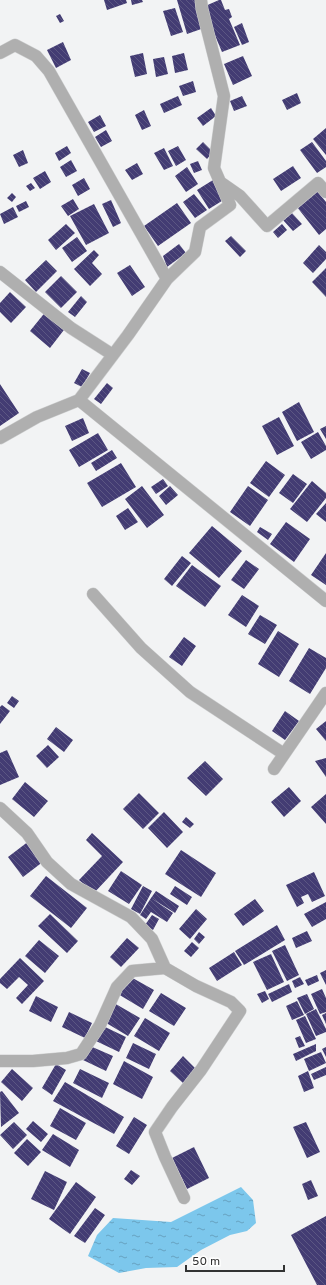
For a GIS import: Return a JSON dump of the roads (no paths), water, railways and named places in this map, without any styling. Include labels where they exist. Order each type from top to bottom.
[{"type":"street","points":[[0,438],[37,416],[79,400],[167,279],[195,252],[200,227],[230,205],[214,168],[224,96],[201,0]]},
{"type":"street","points":[[0,53],[15,45],[36,56],[48,71],[167,279]]},
{"type":"street","points":[[220,182],[240,196],[267,226],[318,183],[326,192]]},
{"type":"street","points":[[0,272],[71,328],[113,355]]},
{"type":"street","points":[[79,400],[326,601]]},
{"type":"street","points":[[93,594],[141,648],[190,692],[284,754]]},
{"type":"street","points":[[274,769],[326,693]]},
{"type":"street","points":[[0,808],[27,833],[47,862],[71,884],[131,917],[152,939],[165,968]]},
{"type":"street","points":[[0,1061],[67,1058],[81,1054],[100,1025],[117,987],[132,971],[165,968],[196,986],[231,1002],[240,1011],[201,1070],[172,1107],[155,1132],[184,1198]]},
{"type":"water","points":[[241,1187],[253,1200],[256,1223],[247,1231],[230,1235],[201,1250],[177,1267],[146,1268],[119,1273],[88,1256],[97,1235],[113,1218],[171,1222]]}]
